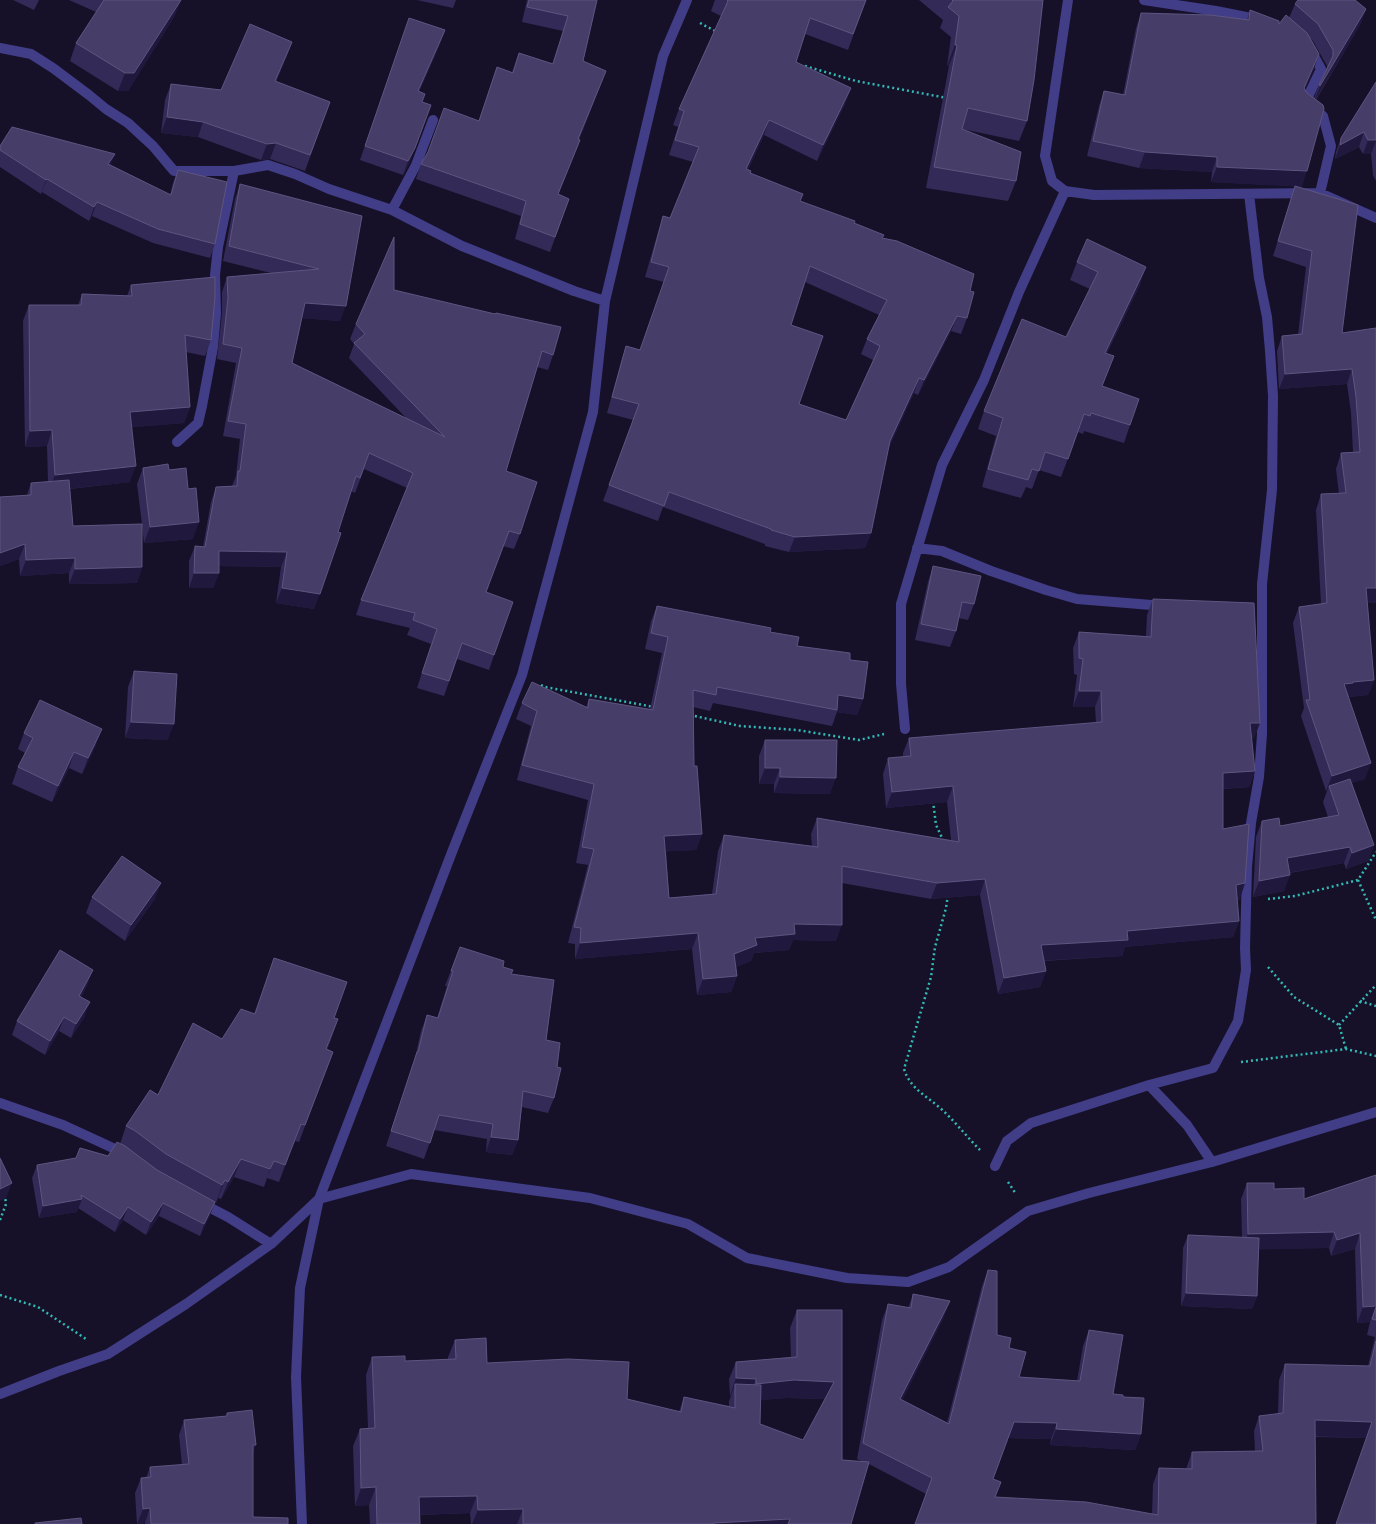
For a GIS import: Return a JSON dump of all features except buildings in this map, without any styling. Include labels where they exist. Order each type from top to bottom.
[{"type":"street","points":[[1068,0],[1045,156],[1052,181],[1065,191],[1094,195],[1320,193],[1376,218]]},
{"type":"street","points":[[1144,0],[1268,21]]},
{"type":"street","points":[[302,1524],[296,1377],[300,1288],[319,1199],[435,896],[522,675],[593,412],[606,301],[663,56],[686,3]]},
{"type":"street","points":[[1301,39],[1307,44],[1321,69],[1305,103],[1323,116],[1331,146],[1320,193]]},
{"type":"street","points":[[0,48],[31,54],[53,68],[106,109],[128,123],[153,146],[174,171],[234,172],[268,165],[295,174],[328,189],[392,210],[462,246],[574,291],[606,301]]},
{"type":"street","points":[[392,210],[416,164],[433,120]]},
{"type":"street","points":[[177,442],[198,423],[202,406],[214,333],[216,313],[215,275],[218,248],[234,172]]},
{"type":"street","points":[[905,729],[901,684],[901,604],[917,548],[942,465],[984,380],[1019,292],[1065,191]]},
{"type":"street","points":[[996,1166],[1007,1141],[1031,1123],[1149,1085],[1213,1068],[1238,1021],[1246,970],[1246,901],[1251,823],[1259,777],[1262,734],[1258,604],[1272,490],[1273,396],[1267,317],[1259,278],[1249,194]]},
{"type":"street","points":[[917,548],[942,551],[991,571],[1077,599],[1175,606]]},
{"type":"street","points":[[1149,1085],[1187,1125],[1212,1162]]},
{"type":"street","points":[[0,1103],[63,1125],[124,1153],[137,1163]]},
{"type":"street","points":[[0,1394],[108,1354],[186,1304],[271,1244],[319,1199],[411,1174],[590,1198],[688,1224],[747,1258],[847,1278],[908,1282],[949,1267],[1028,1211],[1089,1193],[1212,1162],[1376,1112]]},
{"type":"street","points":[[191,1197],[228,1217],[271,1244]]},
{"type":"path","points":[[686,3],[701,23],[723,36]]},
{"type":"path","points":[[802,65],[856,81],[949,98]]},
{"type":"path","points":[[522,675],[545,687],[658,708]]},
{"type":"path","points":[[688,714],[740,726],[797,730],[859,740],[905,729]]},
{"type":"path","points":[[932,796],[936,825],[947,849]]},
{"type":"path","points":[[1246,901],[1295,896],[1358,880],[1376,852]]},
{"type":"path","points":[[1358,880],[1376,920]]},
{"type":"path","points":[[948,894],[946,908],[935,947],[931,976],[904,1069],[908,1079],[926,1098],[939,1107],[996,1166],[1028,1211]]},
{"type":"path","points":[[1245,948],[1255,953],[1294,997],[1339,1025],[1346,1049]]},
{"type":"path","points":[[1339,1025],[1376,984]]},
{"type":"path","points":[[1360,1001],[1376,1006]]},
{"type":"path","points":[[1213,1068],[1240,1062],[1346,1049],[1376,1056]]},
{"type":"path","points":[[0,1220],[6,1204],[4,1190]]},
{"type":"path","points":[[0,1295],[38,1308],[108,1354]]}]
